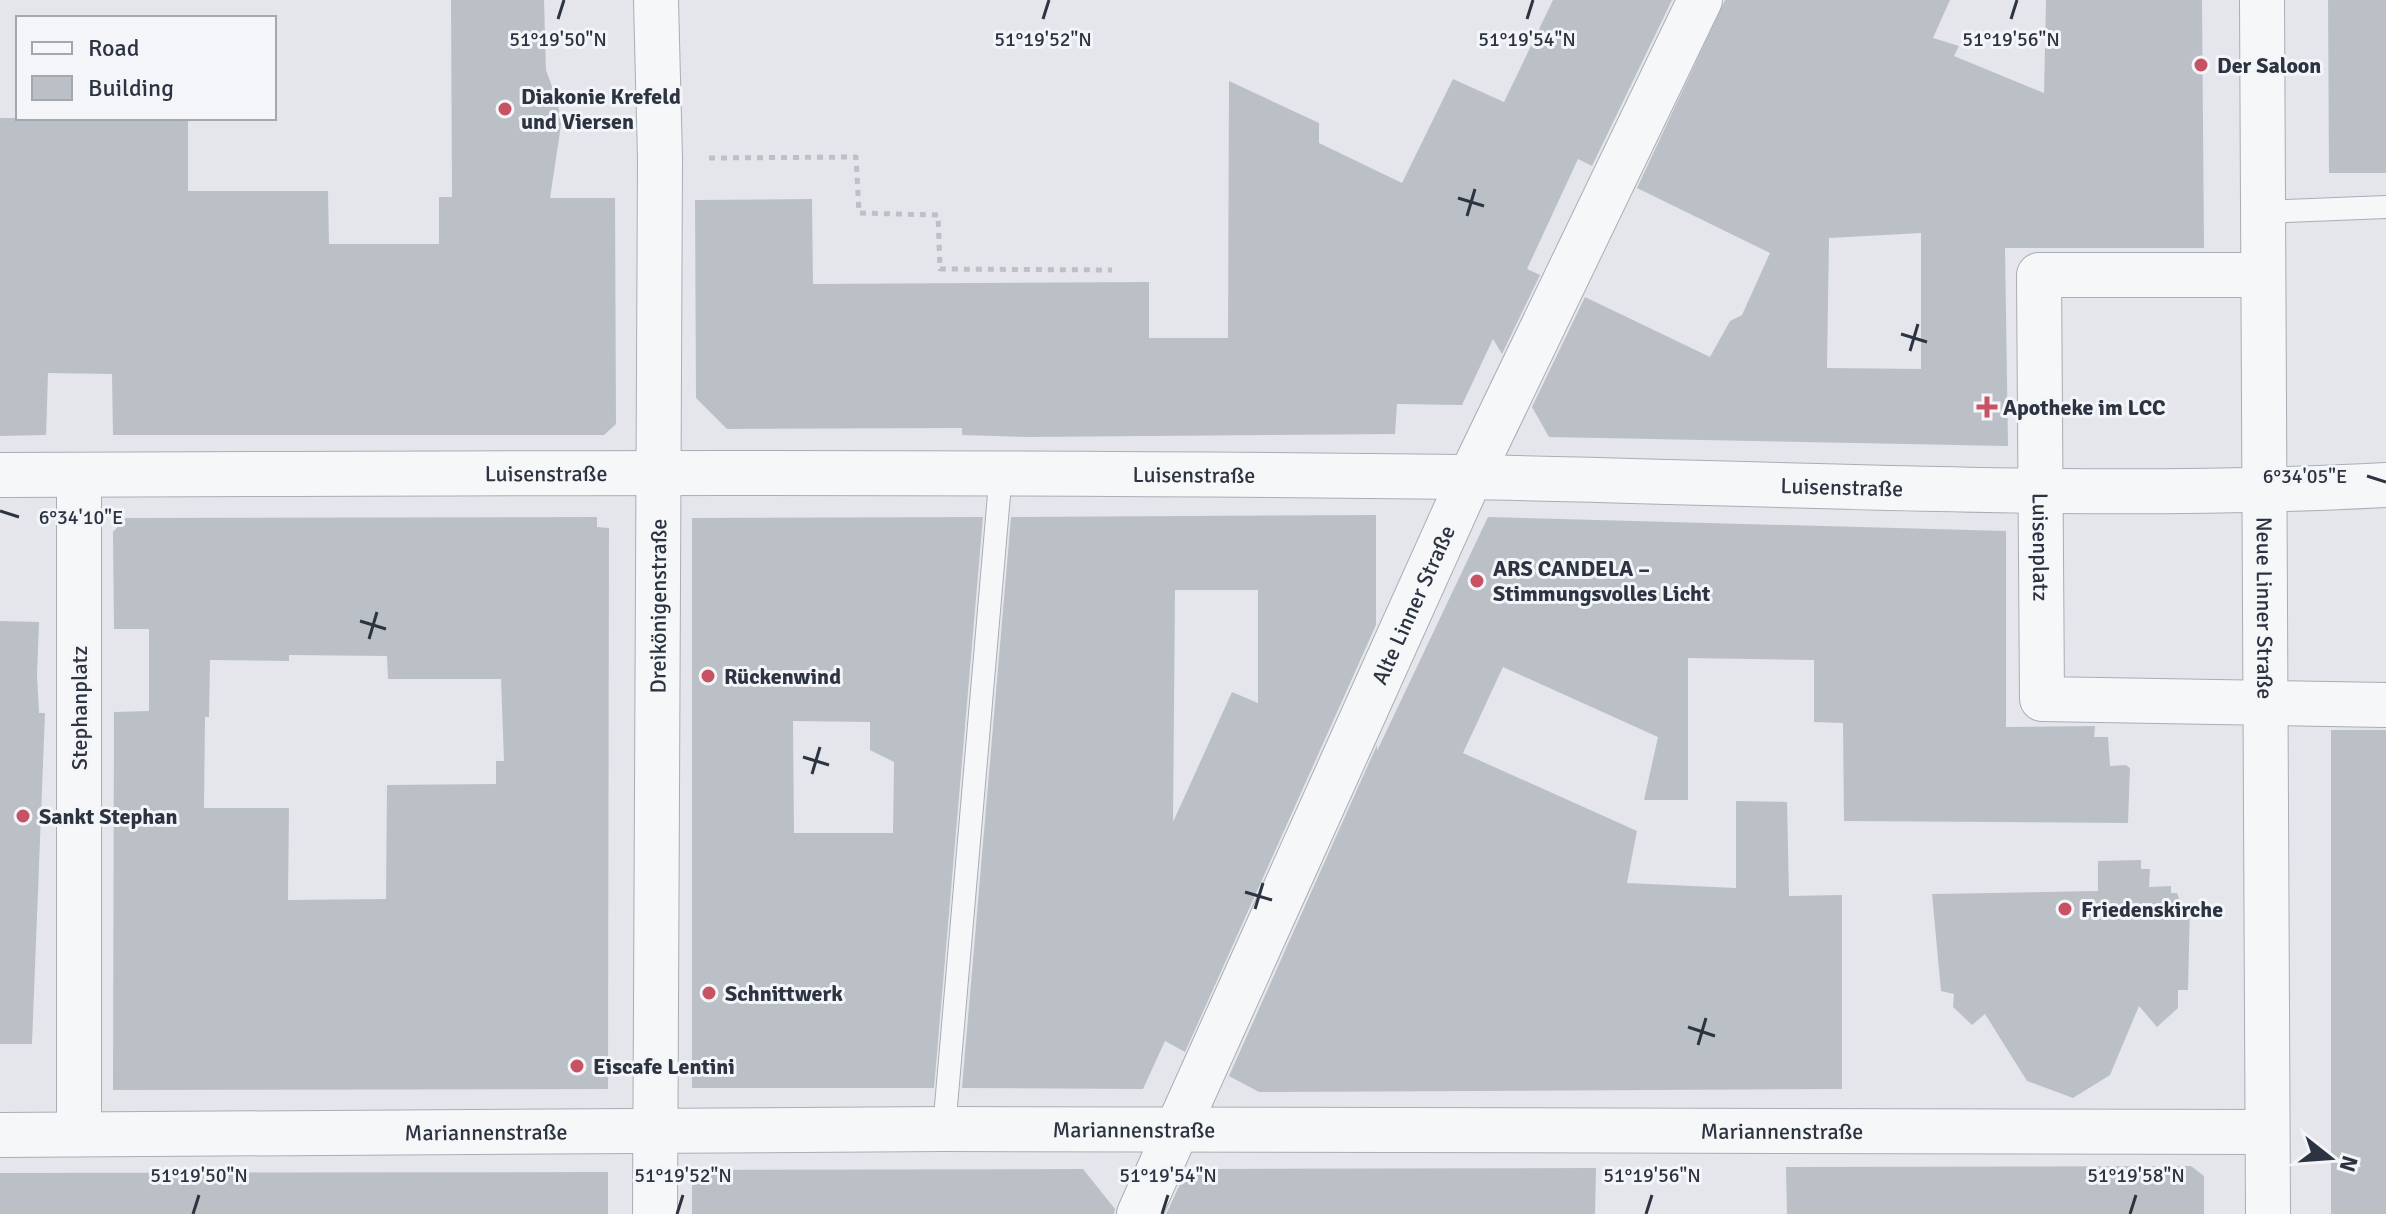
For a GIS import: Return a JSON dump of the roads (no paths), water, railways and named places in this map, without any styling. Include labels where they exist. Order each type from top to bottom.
[{"type":"street","name":"Dreikönigenstraße","points":[[655,1214],[660,159],[656,0]]},
{"type":"street","name":"Alte Linner Straße","points":[[1139,1214],[1470,478],[1700,0]]},
{"type":"street","name":"Neue Linner Straße","points":[[2262,0],[2268,1214]]},
{"type":"street","name":"Luisenplatz","points":[[2263,275],[2039,275],[2042,699],[2386,705]]},
{"type":"street","name":"Luisenstraße","points":[[0,475],[1001,472],[2039,489],[2264,489],[2386,485]]},
{"type":"street","name":"Stephanplatz","points":[[79,475],[79,1134]]},
{"type":"street","name":"Mariannenstraße","points":[[0,1135],[944,1129],[2267,1132]]},
{"type":"lane","points":[[2263,212],[2386,207]]},
{"type":"lane","points":[[944,1129],[1001,472]]},
{"type":"place","name":"Der Saloon","points":[[2201,65]]},
{"type":"place","name":"Diakonie Krefeld und Viersen","points":[[505,109]]},
{"type":"place","name":"Apotheke im LCC","points":[[1987,407]]},
{"type":"place","name":"ARS CANDELA – Stimmungsvolles Licht","points":[[1477,581]]},
{"type":"place","name":"Rückenwind","points":[[708,676]]},
{"type":"place","name":"Sankt Stephan","points":[[23,816]]},
{"type":"place","name":"Friedenskirche","points":[[2065,909]]},
{"type":"place","name":"Schnittwerk","points":[[709,993]]},
{"type":"place","name":"Eiscafe Lentini","points":[[577,1066]]}]
